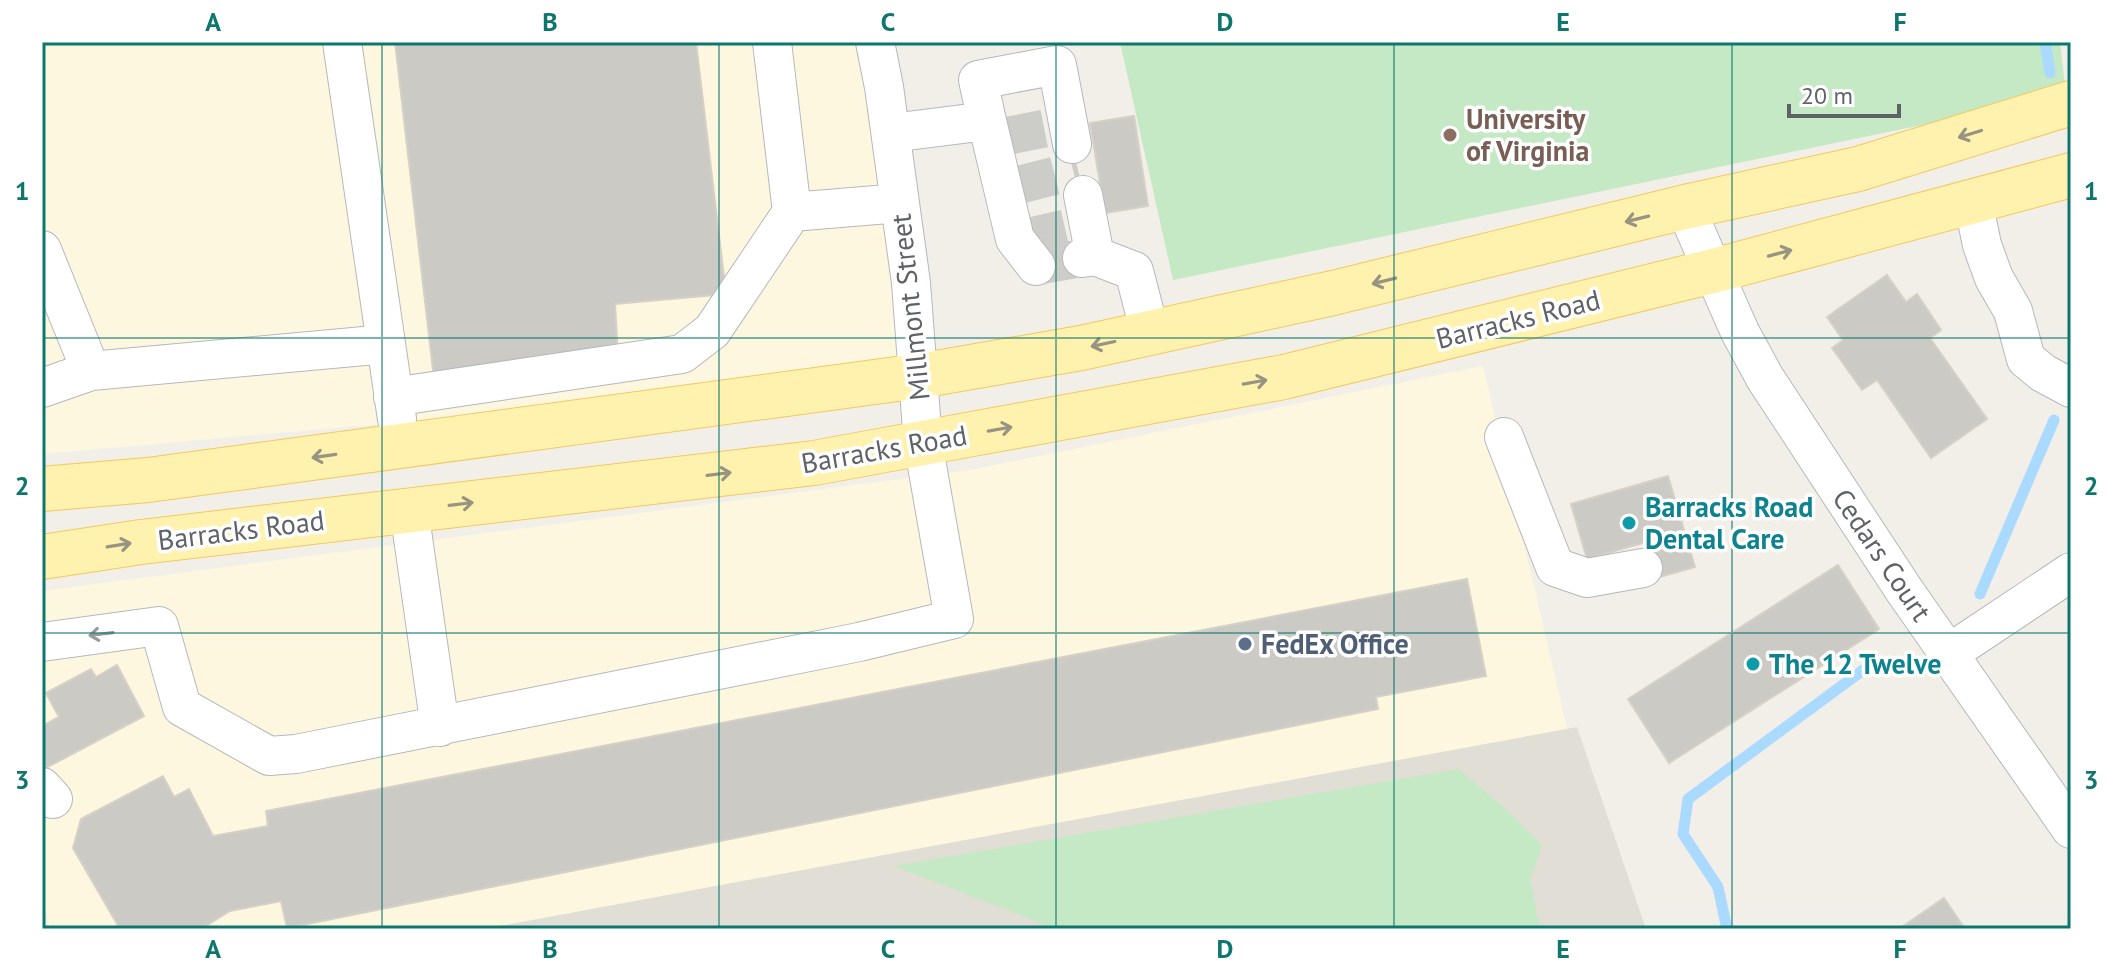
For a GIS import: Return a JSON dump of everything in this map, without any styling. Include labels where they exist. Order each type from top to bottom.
[{"type":"main road","points":[[42,489],[148,480],[919,376],[1150,333],[1858,169],[2071,103]]},
{"type":"main road","name":"Barracks Road","points":[[42,557],[141,542],[814,463],[1284,377],[1713,271],[2071,175]]},
{"type":"street","points":[[342,42],[401,445]]},
{"type":"street","points":[[393,397],[682,354],[712,331],[792,212],[772,42]]},
{"type":"street","name":"Millmont Street","points":[[440,727],[859,642],[954,619],[923,443],[911,283],[875,42]]},
{"type":"street","points":[[1026,247],[978,80],[1057,65],[1064,132]]},
{"type":"street","points":[[891,133],[995,132]]},
{"type":"street","points":[[1973,201],[1982,245],[1994,278],[2013,311],[2026,359],[2057,380]]},
{"type":"street","points":[[792,212],[900,203]]},
{"type":"street","points":[[1685,207],[1713,271]]},
{"type":"street","points":[[1085,232],[1134,271],[1150,333]]},
{"type":"street","points":[[42,250],[91,371]]},
{"type":"street","name":"Cedars Court","points":[[1713,271],[1765,378],[1948,654],[2071,829]]},
{"type":"street","points":[[42,388],[91,371],[386,344]]},
{"type":"street","points":[[1504,437],[1555,567],[1587,578],[1643,568]]},
{"type":"street","points":[[42,642],[159,626],[182,707],[269,756],[296,754],[440,727],[409,510]]},
{"type":"street","points":[[1948,654],[2071,572]]},
{"type":"shaded area","points":[[42,42],[871,42],[919,376],[42,454]]},
{"type":"shaded area","points":[[1483,366],[1567,729],[567,929],[50,929],[42,900],[42,591],[970,470]]},
{"type":"shaded area","points":[[1577,727],[1646,929],[483,929]]},
{"type":"green space","name":"University of Virginia","points":[[1120,42],[2060,42],[2066,95],[1173,280]]},
{"type":"green space","points":[[1458,769],[1506,809],[1542,845],[1530,880],[1540,929],[1057,929],[894,866]]},
{"type":"building","points":[[395,42],[696,42],[726,294],[615,304],[618,356],[434,379]]},
{"type":"building","points":[[1134,116],[1148,206],[1105,213],[1090,123]]},
{"type":"building","points":[[1887,275],[1906,302],[1917,294],[1941,330],[1930,338],[1987,419],[1931,458],[1877,380],[1862,390],[1832,348],[1843,340],[1827,317]]},
{"type":"building","name":"Barracks Road Dental Care","points":[[1668,476],[1695,567],[1656,578],[1646,542],[1587,559],[1571,504]]},
{"type":"building","name":"The 12 Twelve","points":[[1838,565],[1879,629],[1669,763],[1628,699]]},
{"type":"building","points":[[1467,579],[1486,676],[1376,697],[1378,709],[287,928],[281,901],[230,911],[201,929],[120,929],[73,848],[81,819],[163,776],[174,797],[189,789],[213,836],[268,826],[266,811]]},
{"type":"building","points":[[117,665],[144,716],[42,770],[42,726],[59,717],[46,693],[91,669],[96,677]]},
{"type":"building","points":[[1944,898],[1965,929],[1899,929]]},
{"type":"waterway","points":[[2045,42],[2050,73]]},
{"type":"waterway","points":[[1980,594],[2054,420]]},
{"type":"waterway","points":[[1727,929],[1718,887],[1683,834],[1688,799],[1870,665]]},
{"type":"tunnel","points":[[1007,136],[1052,127]]},
{"type":"tunnel","points":[[1018,185],[1078,170]]},
{"type":"tunnel","points":[[1028,237],[1076,226]]},
{"type":"tunnel","points":[[1036,266],[1082,258]]},
{"type":"place","name":"University of Virginia","points":[[1450,135]]},
{"type":"place","name":"Barracks Road Dental Care","points":[[1629,523]]},
{"type":"place","name":"FedEx Office","points":[[1245,644]]},
{"type":"place","name":"The 12 Twelve","points":[[1753,664]]}]
